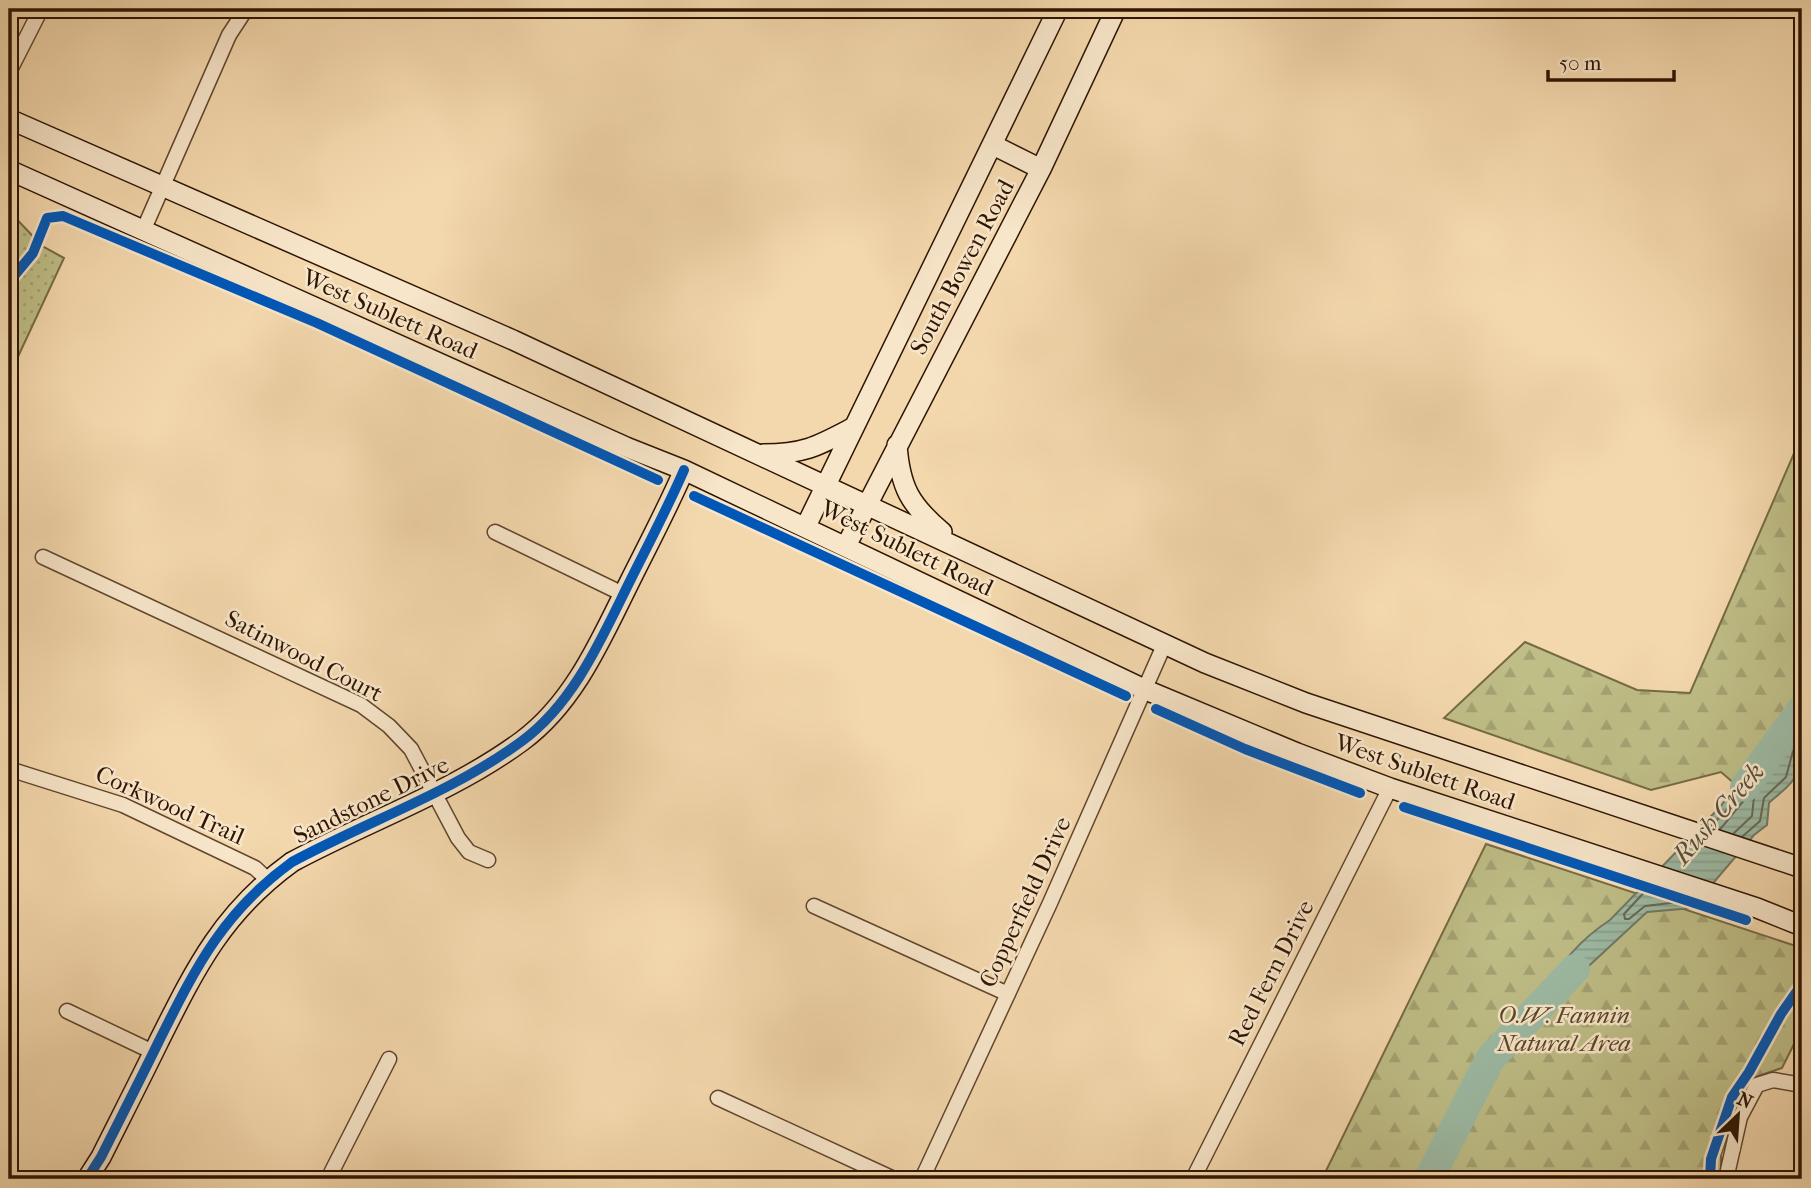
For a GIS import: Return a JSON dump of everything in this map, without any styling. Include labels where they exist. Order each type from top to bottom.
[{"type":"main road","name":"South Bowen Road","points":[[806,526],[1058,9]]},
{"type":"main road","name":"South Bowen Road","points":[[846,546],[1041,169],[1116,9]]},
{"type":"main road","name":"West Sublett Road","points":[[9,119],[513,340],[1205,663],[1306,703],[1799,867]]},
{"type":"main road","points":[[993,145],[1041,169]]},
{"type":"main road","name":"West Sublett Road","points":[[9,170],[626,447],[684,470],[1146,690],[1297,753],[1390,788],[1757,908],[1802,926]]},
{"type":"main road","points":[[757,454],[792,454],[817,447],[854,427]]},
{"type":"main road","points":[[897,445],[898,468],[906,492],[922,516],[965,550]]},
{"type":"main road","name":"Sandstone Drive","points":[[87,1179],[101,1157],[207,949],[235,913],[268,880],[292,862],[486,766],[544,723],[577,682],[684,470]]},
{"type":"street","points":[[9,72],[41,9]]},
{"type":"street","points":[[143,230],[229,35],[246,9]]},
{"type":"street","points":[[495,532],[623,594]]},
{"type":"street","name":"Satinwood Court","points":[[43,557],[361,705],[389,726],[411,748],[457,838],[469,852],[488,860]]},
{"type":"street","name":"Copperfield Drive","points":[[922,1179],[1146,690],[1165,643]]},
{"type":"street","name":"Corkwood Trail","points":[[9,769],[123,805],[255,868],[268,880]]},
{"type":"street","name":"Red Fern Drive","points":[[1193,1179],[1390,788]]},
{"type":"street","points":[[814,906],[1008,994]]},
{"type":"street","points":[[66,1011],[153,1052]]},
{"type":"street","points":[[328,1179],[389,1059]]},
{"type":"street","points":[[1726,1179],[1740,1117],[1757,1085],[1773,1080],[1802,1086]]},
{"type":"street","points":[[718,1098],[894,1179]]},
{"type":"green space","points":[[9,211],[42,246],[64,258],[9,376]]},
{"type":"green space","points":[[1802,435],[1802,692],[1787,715],[1783,741],[1736,785],[1721,772],[1651,790],[1444,718],[1525,642],[1637,690],[1690,693]]},
{"type":"green space","name":"O.W. Fannin Natural Area","points":[[1486,844],[1802,948],[1802,1028],[1782,1068],[1749,1079],[1721,1155],[1721,1179],[1322,1179]]},
{"type":"water","points":[[1802,692],[1800,760],[1791,783],[1769,803],[1767,825],[1754,835],[1692,908],[1647,912],[1552,1000],[1545,993],[1572,952],[1610,920],[1720,807],[1736,785],[1784,741],[1787,715]]},
{"type":"waterway","name":"Rush Creek","points":[[1745,787],[1802,709]]},
{"type":"waterway","name":"Rush Creek","points":[[1429,1179],[1490,1059],[1575,969]]},
{"type":"cycle path","points":[[9,282],[33,253],[47,218],[63,216],[317,323],[658,480]]},
{"type":"cycle path","points":[[87,1179],[101,1157],[199,965],[229,921],[268,881],[292,862],[468,776],[522,741],[541,725],[586,667],[684,470]]},
{"type":"cycle path","points":[[694,496],[1126,696]]},
{"type":"cycle path","points":[[1156,709],[1245,749],[1360,793]]},
{"type":"cycle path","points":[[1404,807],[1746,920]]},
{"type":"cycle path","points":[[1710,1179],[1711,1159],[1732,1097],[1802,984]]}]
